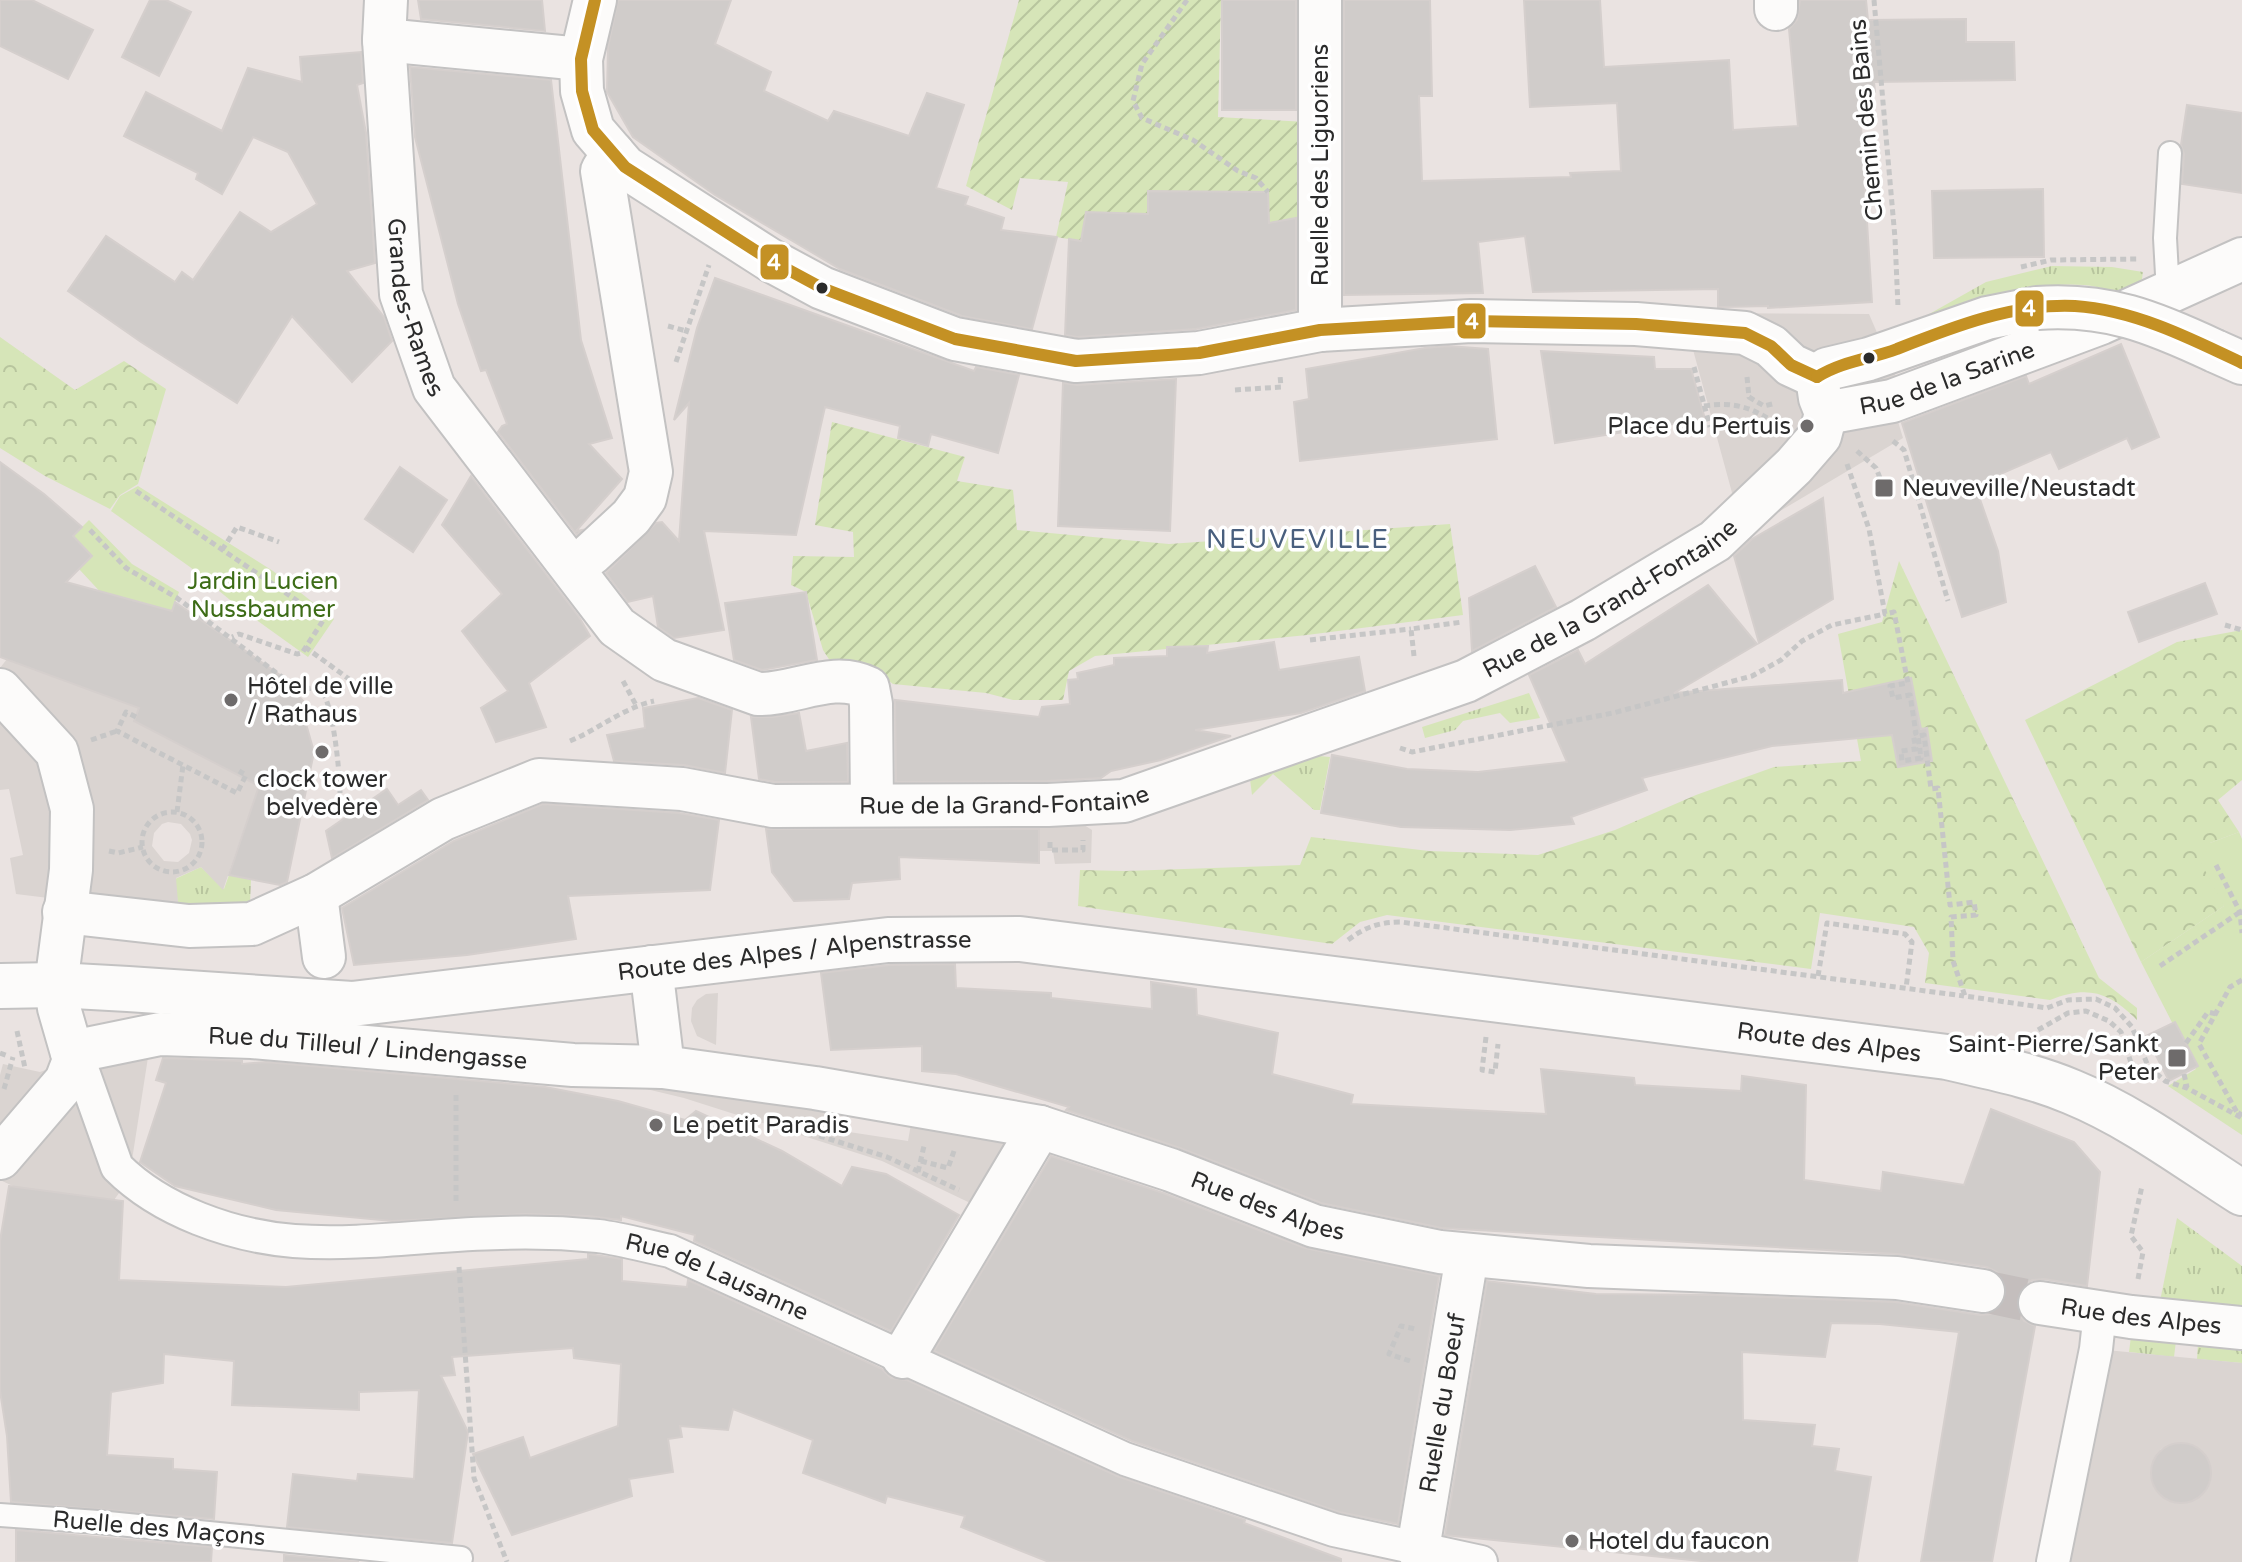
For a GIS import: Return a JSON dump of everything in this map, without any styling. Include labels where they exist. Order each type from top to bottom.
[{"type":"main road","name":"Route des Alpes / Alpenstrasse","points":[[0,986],[56,985],[352,1004],[888,940],[1020,939],[1531,1002]]},
{"type":"main road","name":"Route des Alpes","points":[[1531,1002],[1947,1057],[2014,1072],[2071,1091],[2117,1113],[2242,1193]]},
{"type":"street","points":[[595,0],[581,59],[582,91],[593,130],[625,167],[770,260],[822,288],[955,339],[1076,361],[1199,353],[1320,330],[1471,321],[1683,328],[1745,333],[1771,346],[1821,395]]},
{"type":"street","name":"Ruelle des Liguoriens","points":[[1320,0],[1320,330]]},
{"type":"street","points":[[385,20],[581,59]]},
{"type":"street","name":"Grandes-Rames","points":[[385,20],[401,294],[434,388],[581,560],[617,627],[640,644],[664,660],[758,694],[832,681],[854,681],[868,688],[871,704],[872,805]]},
{"type":"street","points":[[581,560],[631,517],[645,498],[651,472],[602,171],[613,153]]},
{"type":"street","name":"Rue de la Sarine","points":[[1821,395],[1892,401],[2101,323],[2242,259]]},
{"type":"street","points":[[1821,395],[1827,369],[1869,359],[1973,322],[2037,308],[2096,308],[2166,328],[2229,357]]},
{"type":"street","name":"Rue de la Grand-Fontaine","points":[[64,912],[189,926],[252,924],[316,895],[443,819],[539,780],[682,789],[773,806],[1048,805],[1124,801],[1474,677],[1583,620],[1715,541],[1820,436],[1821,395]]},
{"type":"street","name":"Rue de Lausanne","points":[[0,690],[57,752],[72,809],[71,870],[56,985],[59,1008],[73,1056],[84,1074],[117,1167],[129,1179],[167,1204],[250,1234],[294,1241],[395,1240],[457,1233],[600,1237],[670,1251],[1125,1459],[1334,1530],[1481,1562]]},
{"type":"street","points":[[316,895],[324,957]]},
{"type":"street","points":[[651,967],[663,1067]]},
{"type":"street","name":"Rue du Tilleul / Lindengasse","points":[[73,1056],[160,1034],[252,1037],[334,1035],[455,1054],[573,1065],[663,1067]]},
{"type":"street","points":[[0,1158],[66,1081],[73,1056]]},
{"type":"street","name":"Rue des Alpes","points":[[663,1067],[815,1088],[1040,1127],[1171,1170],[1314,1226],[1467,1256],[1589,1266],[1897,1278],[1983,1291]]},
{"type":"street","points":[[903,1357],[1040,1127]]},
{"type":"street","name":"Ruelle du Boeuf","points":[[1418,1549],[1467,1256]]},
{"type":"street","name":"Rue des Alpes","points":[[2040,1303],[2242,1328]]},
{"type":"street","points":[[2053,1562],[2096,1349],[2115,1314]]},
{"type":"lane","points":[[2168,293],[2165,238],[2170,153]]},
{"type":"lane","name":"Ruelle des Maçons","points":[[0,1515],[461,1558]]},
{"type":"path","points":[[1187,0],[1142,64],[1133,101],[1142,118],[1193,140],[1238,171],[1256,178],[1268,192]]},
{"type":"path","name":"Chemin des Bains","points":[[1874,0],[1899,319]]},
{"type":"path","points":[[673,371],[703,281]]},
{"type":"path","points":[[1683,328],[1710,427]]},
{"type":"path","points":[[1704,406],[1728,402],[1760,413],[1786,432]]},
{"type":"path","name":"Rue de la Sarine","points":[[1890,438],[1904,450],[1948,601]]},
{"type":"path","points":[[1855,450],[1876,468],[1884,488]]},
{"type":"path","points":[[1845,457],[1869,529],[1885,614]]},
{"type":"path","points":[[136,491],[324,619],[297,654],[239,634],[232,637]]},
{"type":"path","points":[[222,550],[237,527],[279,542]]},
{"type":"path","points":[[90,530],[126,568],[177,598],[299,690],[318,688],[323,691],[337,757],[340,793]]},
{"type":"path","points":[[1373,715],[1393,745],[1412,752],[1613,713],[1752,676],[1781,660],[1802,641],[1832,625],[1894,612],[1908,683],[1890,686],[1893,698],[1910,695],[1916,733],[1913,734],[1916,749],[1901,751],[1902,761],[1921,758],[1918,736],[1924,735],[1931,789],[1938,788],[1950,905],[1974,902],[1976,915],[1951,917],[1953,961],[1965,996]]},
{"type":"path","points":[[1310,640],[1462,622]]},
{"type":"path","points":[[2225,625],[2242,630]]},
{"type":"path","points":[[1411,629],[1415,663]]},
{"type":"path","points":[[305,647],[349,679]]},
{"type":"path","points":[[136,717],[126,712],[117,731],[237,793],[246,775],[239,771]]},
{"type":"path","points":[[177,812],[183,765]]},
{"type":"path","points":[[167,812],[177,812],[187,815],[200,830],[202,840],[196,860],[179,870],[169,871],[152,863],[143,847],[145,830],[150,822],[167,812]]},
{"type":"path","points":[[128,851],[143,847]]},
{"type":"path","points":[[2216,865],[2240,912],[2242,933]]},
{"type":"path","points":[[2160,966],[2240,912]]},
{"type":"path","points":[[1345,942],[1363,929],[1384,922],[1401,922],[2047,1008],[2068,1000],[2096,999],[2115,1008],[2132,1027],[2148,1066],[2165,1081],[2187,1088],[2241,1115]]},
{"type":"path","points":[[1818,976],[1827,923],[1890,931],[1905,934],[1912,942],[1906,988]]},
{"type":"path","points":[[2241,1115],[2199,1044],[2230,987],[2242,980]]},
{"type":"path","points":[[2038,1030],[2068,1013],[2086,1011],[2109,1021],[2121,1032],[2134,1072]]},
{"type":"path","points":[[2186,1043],[2208,1012],[2216,1014]]},
{"type":"path","points":[[1496,1067],[1498,1044]]},
{"type":"path","points":[[2165,1050],[2177,1058]]},
{"type":"path","points":[[0,1053],[10,1056],[0,1102]]},
{"type":"path","points":[[455,1054],[457,1233],[474,1478],[507,1562]]},
{"type":"path","points":[[2184,1074],[2187,1088]]},
{"type":"path","points":[[815,1088],[807,1132],[887,1157],[993,1206]]},
{"type":"path","points":[[2115,1314],[2143,1252],[2131,1236],[2142,1186]]},
{"type":"green space","points":[[1019,0],[1221,0],[1218,117],[1307,122],[1312,215],[1269,223],[1268,192],[1148,192],[1148,214],[1086,212],[1081,241],[1056,237],[1068,182],[1020,178],[1012,210],[966,186]]},
{"type":"green space","points":[[2052,266],[2112,267],[2143,272],[2139,299],[2097,287],[2053,285],[2005,294],[1915,322],[1986,282]]},
{"type":"green space","points":[[0,337],[75,390],[124,361],[166,389],[138,484],[120,495],[110,509],[45,476],[0,448]]},
{"type":"green space","points":[[832,422],[965,457],[957,481],[1013,490],[1017,530],[1169,544],[1450,524],[1463,615],[1307,635],[1095,656],[1069,671],[1063,700],[1013,700],[986,693],[893,684],[865,663],[834,667],[823,650],[806,592],[791,585],[793,556],[854,557],[853,532],[815,525]]},
{"type":"green space","name":"Jardin Lucien Nussbaumer","points":[[138,486],[273,571],[334,619],[308,657],[111,511],[120,496]]},
{"type":"green space","points":[[89,520],[132,564],[179,592],[172,611],[138,601],[105,597],[79,569],[92,556],[73,536]]},
{"type":"green space","points":[[1899,561],[2099,978],[2137,1008],[2137,1020],[2107,997],[2087,992],[2050,1000],[1925,983],[1929,953],[1914,927],[1820,913],[1811,969],[1387,915],[1360,922],[1332,944],[1078,906],[1080,870],[1300,865],[1311,837],[1429,851],[1538,855],[1615,830],[1696,795],[1774,767],[1861,761],[1838,634],[1882,622]]},
{"type":"green space","points":[[2242,630],[2242,780],[2218,800],[2239,832],[2210,843],[2224,906],[2141,962],[2025,720],[2177,642]]},
{"type":"green space","points":[[1529,693],[1540,718],[1510,723],[1500,713],[1463,721],[1455,730],[1425,738],[1422,727]]},
{"type":"green space","points":[[1319,756],[1330,757],[1320,810],[1314,810],[1273,774],[1252,795],[1250,779],[1264,771]]},
{"type":"green space","points":[[2239,832],[2242,839],[2242,1135],[2168,1086],[2196,1069],[2141,962],[2224,906],[2200,861],[2210,843]]},
{"type":"green space","points":[[201,867],[224,889],[229,875],[251,880],[250,903],[179,914],[175,879]]},
{"type":"green space","points":[[2177,1218],[2242,1266],[2242,1312],[2160,1301]]},
{"type":"green space","points":[[2131,1336],[2176,1341],[2174,1357],[2129,1352]]},
{"type":"green space","points":[[2198,1343],[2242,1347],[2242,1363],[2197,1359]]},
{"type":"shaded area","name":"Place du Pertuis","points":[[1683,313],[1869,314],[1909,407],[1896,415],[1903,438],[1743,533]]},
{"type":"shaded area","points":[[7,659],[139,708],[135,722],[237,774],[259,777],[223,890],[201,867],[176,878],[179,914],[16,894],[10,858],[23,855],[9,789],[0,790],[0,668]],"holes":[[[162,824],[181,824],[192,840],[189,853],[178,862],[164,861],[152,846],[154,833]]]},
{"type":"shaded area","points":[[1039,815],[1076,820],[1092,830],[1091,863],[1055,864],[1053,851],[1039,851]]},
{"type":"shaded area","points":[[718,993],[716,1045],[697,1036],[691,1021],[692,1008],[697,1000],[706,994]]},
{"type":"shaded area","points":[[149,1051],[129,1179],[114,1200],[15,1187],[0,1180],[0,1075],[3,1064],[40,1072],[74,1060]]},
{"type":"shaded area","points":[[641,1073],[1034,1132],[985,1210],[882,1161],[684,1098],[638,1087]],"holes":[[[827,1103],[912,1118],[908,1141],[823,1128]]]},
{"type":"shaded area","points":[[2085,1348],[2242,1363],[2242,1562],[2043,1562]],"holes":[[[2180,1443],[2199,1449],[2210,1465],[2208,1484],[2196,1498],[2177,1502],[2160,1495],[2151,1476],[2151,1467],[2161,1449]]]},
{"type":"building","points":[[0,0],[32,0],[93,30],[68,79],[0,46]]},
{"type":"building","points":[[150,0],[166,0],[191,12],[159,76],[122,57]]},
{"type":"building","points":[[418,0],[542,0],[545,31],[421,19]]},
{"type":"building","points":[[618,0],[731,0],[715,44],[771,72],[764,91],[828,121],[834,111],[909,136],[927,93],[964,105],[936,188],[968,197],[965,205],[1004,218],[1001,230],[1057,237],[1032,329],[962,316],[840,269],[715,195],[633,137],[607,92],[608,47]]},
{"type":"building","points":[[1222,0],[1296,0],[1296,110],[1222,110]]},
{"type":"building","points":[[1344,0],[1430,0],[1432,96],[1419,96],[1422,181],[1571,177],[1570,173],[1621,171],[1617,103],[1530,107],[1524,0],[1600,0],[1604,67],[1729,60],[1733,130],[1798,126],[1789,29],[1797,20],[1800,0],[1866,0],[1868,20],[1966,19],[1966,42],[2014,42],[2015,80],[1874,82],[1875,92],[1859,94],[1872,302],[1768,308],[1718,307],[1718,289],[1533,292],[1525,236],[1478,242],[1483,293],[1344,295]]},
{"type":"building","points":[[361,52],[363,83],[357,85],[366,133],[375,263],[347,271],[384,317],[392,341],[352,382],[292,316],[237,403],[68,291],[106,236],[175,282],[182,272],[193,280],[240,212],[271,232],[317,204],[288,152],[253,137],[222,194],[196,179],[198,173],[124,136],[146,92],[222,131],[248,68],[302,82],[300,57]]},
{"type":"building","points":[[410,67],[551,80],[581,340],[612,438],[589,444],[622,479],[576,531],[582,530],[577,535],[498,432],[507,424],[486,370],[481,371],[458,304],[415,137]]},
{"type":"building","points":[[2187,105],[2242,113],[2242,193],[2182,184],[2184,154],[2181,145]]},
{"type":"building","points":[[2043,189],[2044,257],[1934,258],[1932,191]]},
{"type":"building","points":[[1148,191],[1268,192],[1269,223],[1296,218],[1296,310],[1196,329],[1077,337],[1065,335],[1069,239],[1081,241],[1086,212],[1148,214]]},
{"type":"building","points":[[715,278],[974,371],[976,367],[1019,375],[998,453],[931,434],[928,446],[898,438],[900,426],[825,407],[796,535],[704,531],[724,630],[674,638],[658,627],[653,596],[628,602],[606,573],[656,523],[662,522],[679,541],[689,403],[674,420],[697,328]]},
{"type":"building","points":[[2121,344],[2159,437],[2132,449],[2127,438],[2059,469],[2051,452],[1975,485],[1998,551],[2006,602],[1962,617],[1902,423],[2026,376],[2029,384]]},
{"type":"building","points":[[1448,346],[1488,349],[1497,439],[1300,461],[1294,402],[1309,399],[1306,369]]},
{"type":"building","points":[[1541,351],[1654,357],[1655,369],[1691,369],[1705,419],[1555,443]]},
{"type":"building","points":[[1176,379],[1170,531],[1058,526],[1063,383],[1077,385]]},
{"type":"building","points":[[0,462],[82,527],[73,536],[92,556],[66,582],[172,611],[175,602],[280,675],[312,711],[303,713],[314,752],[287,882],[280,885],[229,875],[259,786],[134,721],[139,708],[0,657]]},
{"type":"building","points":[[400,467],[447,500],[413,552],[365,519]]},
{"type":"building","points":[[471,476],[579,617],[590,636],[529,683],[546,727],[496,742],[481,708],[508,691],[462,631],[502,594],[442,525]]},
{"type":"building","points":[[1823,498],[1833,599],[1759,643],[1734,556],[1752,539]]},
{"type":"building","points":[[1535,566],[1556,607],[1472,651],[1469,598]]},
{"type":"building","points":[[2205,583],[2217,614],[2139,642],[2128,612]]},
{"type":"building","points":[[1708,585],[1757,644],[1674,693],[1842,680],[1843,693],[1911,678],[1921,729],[1927,728],[1932,761],[1898,767],[1892,735],[1772,746],[1642,778],[1647,790],[1571,817],[1574,824],[1510,830],[1401,827],[1321,813],[1332,755],[1407,769],[1478,772],[1567,762],[1529,675],[1578,650],[1585,664]]},
{"type":"building","points":[[806,592],[817,660],[762,670],[734,660],[725,603]]},
{"type":"building","points":[[1274,642],[1279,670],[1359,657],[1365,691],[1301,713],[1195,730],[1231,736],[1161,760],[1111,771],[1101,778],[896,782],[895,700],[1039,717],[1042,707],[1070,704],[1068,680],[1078,679],[1077,673],[1114,665],[1114,658],[1167,656],[1167,647],[1208,646],[1207,653]]},
{"type":"building","points":[[698,698],[732,710],[725,773],[684,765],[614,761],[607,735],[645,728],[643,708]]},
{"type":"building","points":[[799,713],[806,751],[847,743],[848,782],[775,782],[759,779],[751,717]]},
{"type":"building","points":[[387,789],[398,805],[421,790],[428,800],[332,858],[326,831]]},
{"type":"building","points":[[543,804],[679,813],[719,820],[710,890],[568,896],[576,939],[467,955],[354,965],[342,908],[454,841]]},
{"type":"building","points":[[766,829],[1039,829],[1039,863],[899,857],[900,879],[852,883],[849,899],[794,901],[772,872]]},
{"type":"building","points":[[955,964],[956,988],[1051,993],[1051,998],[1152,1009],[1151,982],[1196,989],[1197,1015],[1278,1033],[1272,1074],[1353,1095],[1351,1104],[1546,1114],[1541,1069],[1634,1078],[1635,1085],[1741,1091],[1742,1076],[1806,1085],[1804,1180],[1881,1191],[1883,1172],[1964,1185],[1991,1109],[2074,1142],[2100,1172],[2087,1286],[2032,1280],[2022,1287],[2016,1299],[2018,1312],[2024,1321],[2035,1326],[1992,1562],[1921,1562],[1959,1332],[1880,1324],[1831,1323],[1825,1357],[1742,1352],[1743,1420],[1815,1425],[1812,1446],[1839,1449],[1835,1471],[1871,1477],[1857,1562],[1711,1562],[1445,1535],[1487,1281],[1596,1294],[1895,1302],[1980,1315],[1991,1314],[2001,1307],[2007,1295],[2006,1283],[1997,1272],[1987,1267],[1898,1254],[1442,1228],[1321,1203],[1180,1148],[1066,1110],[1069,1107],[956,1074],[922,1071],[922,1046],[831,1050],[821,973],[890,965]]},
{"type":"building","points":[[2175,1022],[2198,1066],[2169,1081],[2146,1036]]},
{"type":"building","points":[[163,1058],[242,1061],[242,1064],[266,1062],[545,1087],[618,1101],[685,1120],[696,1111],[782,1151],[842,1186],[852,1167],[886,1174],[959,1215],[891,1331],[694,1241],[695,1235],[621,1216],[621,1220],[525,1214],[392,1221],[276,1210],[175,1186],[140,1162],[166,1083],[156,1080]]},
{"type":"building","points":[[1051,1156],[1163,1193],[1305,1248],[1439,1276],[1398,1524],[1339,1512],[1132,1441],[934,1351]]},
{"type":"building","points":[[9,1186],[123,1201],[119,1280],[286,1287],[588,1259],[588,1254],[622,1259],[622,1281],[687,1287],[688,1280],[882,1369],[891,1378],[907,1380],[1117,1476],[1245,1520],[1244,1523],[1341,1559],[1341,1562],[1049,1562],[961,1527],[965,1516],[887,1496],[885,1503],[803,1473],[813,1440],[733,1409],[728,1430],[680,1426],[682,1437],[668,1439],[673,1472],[629,1479],[632,1496],[512,1535],[473,1454],[523,1437],[530,1458],[618,1426],[621,1364],[574,1358],[573,1348],[452,1357],[455,1375],[441,1376],[468,1432],[452,1543],[287,1527],[293,1474],[357,1481],[358,1474],[414,1479],[419,1390],[359,1392],[359,1410],[232,1405],[234,1361],[164,1354],[163,1383],[111,1392],[107,1455],[173,1459],[173,1469],[217,1472],[214,1519],[11,1502],[7,1436],[0,1391],[0,1241]]},
{"type":"building","points":[[2181,1443],[2192,1445],[2202,1452],[2209,1462],[2209,1484],[2202,1494],[2192,1501],[2181,1503],[2170,1501],[2160,1494],[2153,1484],[2151,1473],[2153,1462],[2160,1452],[2170,1445]]},
{"type":"building","points":[[16,1530],[212,1547],[211,1562],[16,1562]]},
{"type":"building","points":[[284,1555],[359,1562],[284,1562]]},
{"type":"tunnel","points":[[1983,1291],[2040,1303]]},
{"type":"transit line","name":"4","points":[[595,0],[581,59],[582,91],[593,130],[625,167],[770,260],[822,288],[955,339],[1076,361],[1199,353],[1320,330],[1471,321],[1636,324],[1745,333],[1771,346],[1791,365],[1817,377]]},
{"type":"transit line","name":"4","points":[[1817,377],[1836,367],[1984,318],[2052,306],[2097,309],[2140,319],[2242,363]]},
{"type":"place","name":"Place du Pertuis","points":[[1807,426]]},
{"type":"place","name":"Neuveville/Neustadt","points":[[1884,488]]},
{"type":"place","name":"Hôtel de ville / Rathaus","points":[[231,700]]},
{"type":"place","name":"clock tower belvedère","points":[[322,752]]},
{"type":"place","name":"Saint-Pierre/Sankt Peter","points":[[2177,1058]]},
{"type":"place","name":"Le petit Paradis","points":[[656,1125]]},
{"type":"place","name":"Hotel du faucon","points":[[1572,1541]]},
{"type":"district","name":"NEUVEVILLE","points":[[1298,539]]}]
